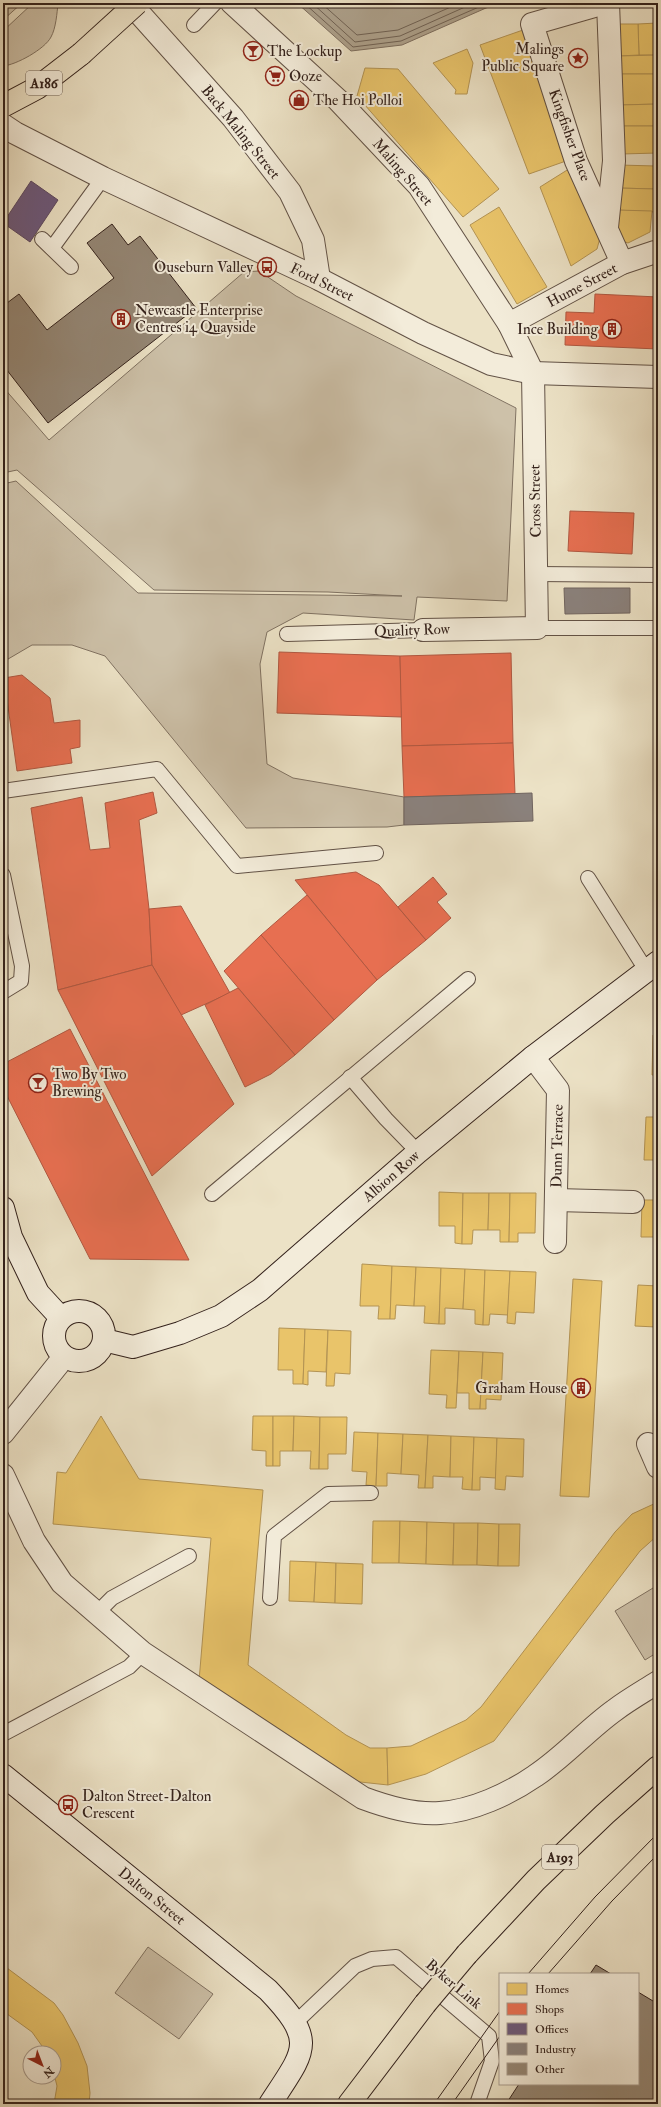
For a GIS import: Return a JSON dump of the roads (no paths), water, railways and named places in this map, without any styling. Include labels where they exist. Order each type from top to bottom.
[{"type":"main road","name":"A186","points":[[3,106],[37,88],[82,54],[137,3]]},
{"type":"main road","name":"A193","points":[[349,2104],[425,2004],[467,1954],[536,1880],[658,1766]]},
{"type":"street","name":"Back Maling Street","points":[[130,3],[233,118],[290,192],[313,240],[319,279]]},
{"type":"street","name":"Maling Street","points":[[232,3],[338,100],[419,186],[509,324],[533,374]]},
{"type":"street","name":"Kingfisher Place","points":[[607,227],[614,161],[607,3],[532,24],[576,161],[622,263]]},
{"type":"street","name":"Ford Street","points":[[3,125],[15,133],[103,178],[319,279],[423,333],[491,364],[533,374],[658,377]]},
{"type":"street","name":"Hume Street","points":[[509,324],[622,263],[655,252],[658,253]]},
{"type":"street","name":"Cross Street","points":[[533,374],[537,628]]},
{"type":"street","name":"Quality Row","points":[[423,630],[537,628]]},
{"type":"street","name":"Albion Row","points":[[104,1340],[133,1346],[180,1333],[221,1316],[260,1290],[418,1152],[532,1058],[652,966]]},
{"type":"street","name":"Dunn Terrace","points":[[532,1058],[558,1090],[555,1242]]},
{"type":"street","points":[[556,1200],[633,1202]]},
{"type":"street","points":[[3,1208],[11,1237],[38,1293],[61,1318]]},
{"type":"street","points":[[75,1311],[91,1313],[102,1325],[104,1340],[102,1348],[89,1360],[80,1362],[64,1357],[59,1352],[53,1338],[56,1324],[61,1318],[75,1311]]},
{"type":"street","points":[[3,1433],[64,1357]]},
{"type":"street","points":[[648,1444],[658,1467]]},
{"type":"street","points":[[3,1475],[34,1541],[48,1564],[62,1583],[97,1613],[136,1660],[363,1798],[401,1810],[440,1813],[462,1809],[506,1792],[536,1776],[615,1710],[658,1682]]},
{"type":"street","name":"Dalton Street","points":[[3,1775],[268,1990],[296,2022]]},
{"type":"street","points":[[270,2104],[300,2058],[302,2039],[296,2022]]},
{"type":"lane","points":[[194,25],[215,3]]},
{"type":"lane","points":[[71,267],[47,244],[103,178]]},
{"type":"lane","points":[[536,574],[658,575]]},
{"type":"lane","points":[[537,628],[658,628]]},
{"type":"lane","name":"Quality Row","points":[[287,634],[423,630]]},
{"type":"lane","points":[[3,791],[157,769],[237,866],[376,853]]},
{"type":"lane","points":[[3,875],[22,966],[21,981],[3,992]]},
{"type":"lane","points":[[588,878],[652,966]]},
{"type":"lane","points":[[212,1194],[468,978]]},
{"type":"lane","points":[[350,1077],[386,1119],[418,1152]]},
{"type":"lane","points":[[270,1598],[274,1536],[328,1494],[371,1493]]},
{"type":"lane","points":[[97,1613],[112,1598],[188,1556]]},
{"type":"lane","points":[[3,1734],[136,1660]]},
{"type":"lane","name":"Byker Link","points":[[296,2022],[355,1966],[372,1958],[396,1957],[489,2036],[492,2061],[477,2104]]},
{"type":"water","points":[[297,3],[502,3],[486,8],[402,45],[351,51]]},
{"type":"tram line","points":[[529,1973],[595,1897],[658,1833]]},
{"type":"tram line","points":[[549,1973],[612,1901],[658,1854]]},
{"type":"tram line","points":[[434,2104],[499,2012]]},
{"type":"tram line","points":[[452,2104],[499,2037]]},
{"type":"place","name":"The Lockup","points":[[253,51]]},
{"type":"place","name":"Malings Public Square","points":[[578,58]]},
{"type":"place","name":"Ooze","points":[[275,76]]},
{"type":"place","name":"The Hoi Polloi","points":[[299,100]]},
{"type":"place","name":"Ouseburn Valley","points":[[267,267]]},
{"type":"place","name":"Newcastle Enterprise Centres i4 Quayside","points":[[121,319]]},
{"type":"place","name":"Ince Building","points":[[612,329]]},
{"type":"place","name":"Two By Two Brewing","points":[[38,1083]]},
{"type":"place","name":"Graham House","points":[[581,1388]]},
{"type":"place","name":"Dalton Street-Dalton Crescent","points":[[68,1805]]}]
